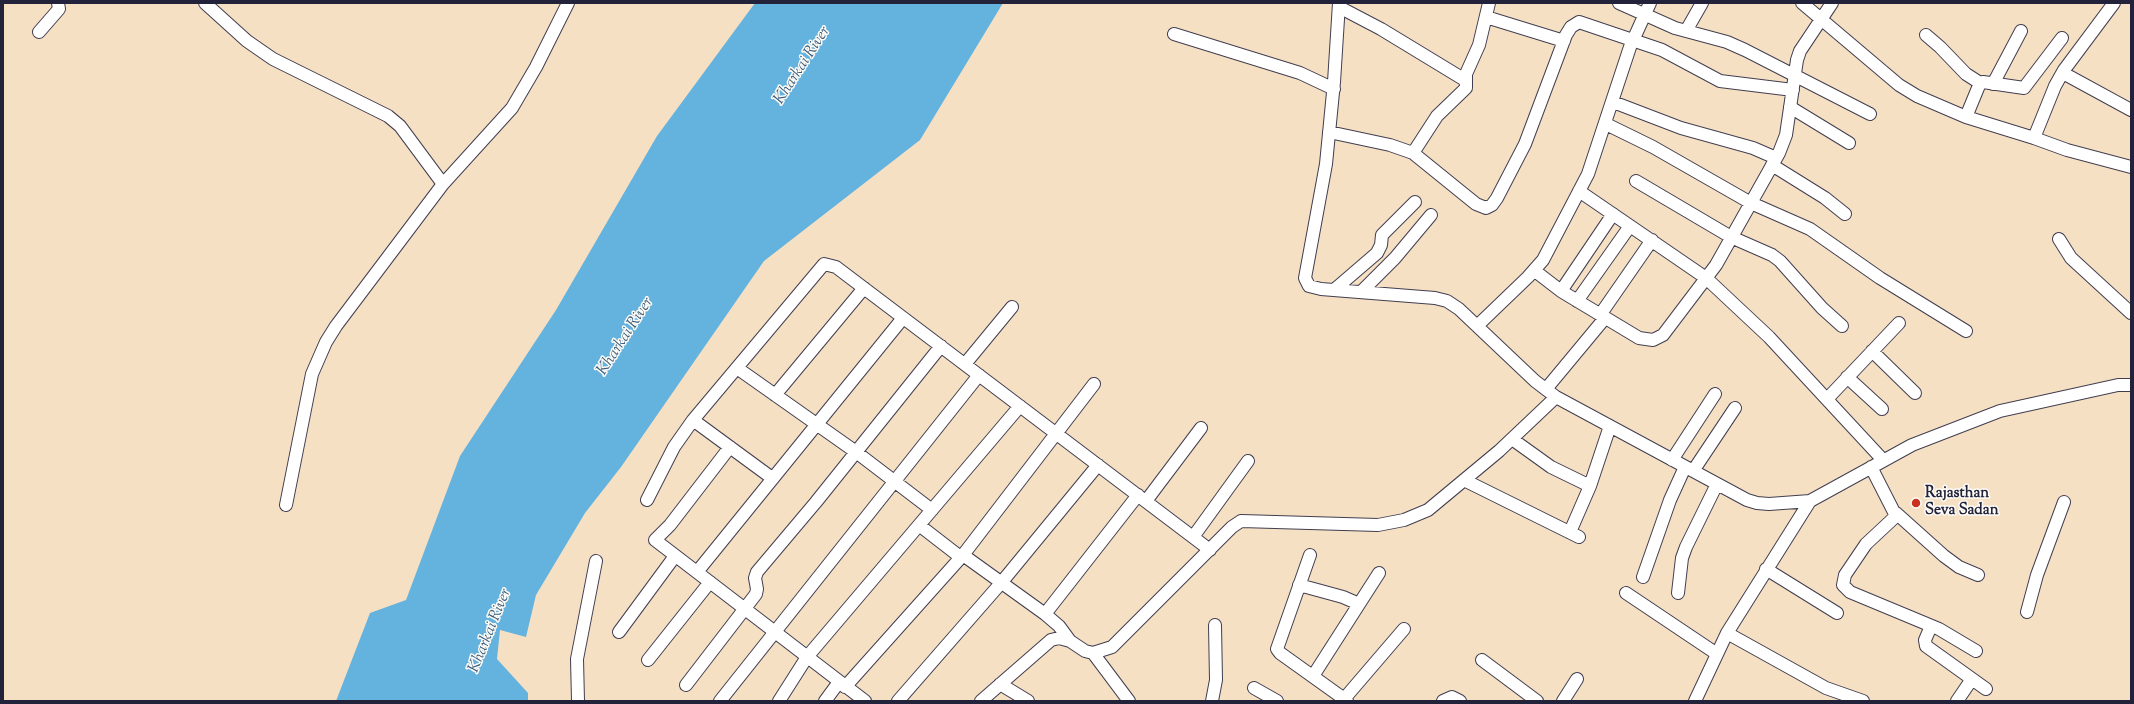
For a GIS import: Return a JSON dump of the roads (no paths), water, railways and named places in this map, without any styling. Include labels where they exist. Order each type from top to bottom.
[{"type":"street","points":[[39,32],[59,9],[58,3]]},
{"type":"street","points":[[206,3],[247,41],[273,60],[373,107],[394,121],[404,130],[443,184]]},
{"type":"street","points":[[286,504],[312,374],[326,342],[336,326],[443,184],[512,108],[536,67],[568,3]]},
{"type":"street","points":[[1413,153],[1437,116],[1466,88],[1465,80],[1479,45],[1489,3]]},
{"type":"street","points":[[1619,3],[1686,31],[1727,42],[1795,74],[1870,114]]},
{"type":"street","points":[[1477,326],[1534,271],[1543,260],[1588,174],[1633,40],[1650,3]]},
{"type":"street","points":[[1686,31],[1702,3]]},
{"type":"street","points":[[1802,3],[1899,85],[1917,96],[1966,117],[2067,150],[2131,167]]},
{"type":"street","points":[[1534,271],[1561,291],[1639,338],[1652,340],[1659,339],[1706,278],[1732,238],[1774,161],[1786,135],[1800,51],[1832,3]]},
{"type":"street","points":[[2034,138],[2063,73],[2114,3]]},
{"type":"street","points":[[1465,80],[1339,5],[1334,89],[1326,164],[1305,278],[1310,286],[1334,290],[1435,298],[1447,302],[1460,309],[1534,382],[1556,397],[1717,484],[1757,503],[1810,501],[1912,444],[2000,411],[2118,385],[2131,385]]},
{"type":"street","points":[[1486,18],[1564,41]]},
{"type":"street","points":[[1329,132],[1390,145],[1413,153],[1476,204],[1486,208],[1492,205],[1525,144],[1564,41],[1572,27],[1579,22],[1673,55],[1720,81],[1793,90]]},
{"type":"street","points":[[1993,84],[2021,31]]},
{"type":"street","points":[[1174,34],[1300,73],[1334,89]]},
{"type":"street","points":[[1926,35],[1966,74],[1980,83],[1983,82],[2024,88],[2062,38]]},
{"type":"street","points":[[2063,73],[2131,110]]},
{"type":"street","points":[[1966,117],[1980,83]]},
{"type":"street","points":[[1613,102],[1681,128],[1753,148],[1774,161],[1845,214]]},
{"type":"street","points":[[1790,107],[1849,143]]},
{"type":"street","points":[[1606,124],[1653,147],[1751,204],[1810,229],[1880,278],[1966,331]]},
{"type":"street","points":[[1636,181],[1732,238],[1772,255],[1780,261],[1822,308],[1842,326]]},
{"type":"street","points":[[1579,191],[1706,278],[1769,337],[1883,460]]},
{"type":"street","points":[[1334,290],[1377,253],[1381,245],[1382,235],[1415,202]]},
{"type":"street","points":[[1561,291],[1612,214]]},
{"type":"street","points":[[1361,292],[1395,258],[1431,215]]},
{"type":"street","points":[[1577,301],[1630,226]]},
{"type":"street","points":[[2059,239],[2071,258],[2131,313]]},
{"type":"street","points":[[1546,389],[1603,317],[1652,240]]},
{"type":"street","points":[[647,500],[674,447],[693,420],[824,264],[836,267],[1210,550]]},
{"type":"street","points":[[775,396],[864,288]]},
{"type":"street","points":[[965,364],[1012,307]]},
{"type":"street","points":[[697,572],[903,318]]},
{"type":"street","points":[[1827,399],[1899,323]]},
{"type":"street","points":[[686,685],[756,594],[757,589],[754,578],[757,572],[941,346]]},
{"type":"street","points":[[1872,351],[1915,393]]},
{"type":"street","points":[[737,368],[856,452],[932,510]]},
{"type":"street","points":[[720,701],[774,631],[980,375]]},
{"type":"street","points":[[1847,377],[1882,409]]},
{"type":"street","points":[[825,701],[842,685],[963,555],[1094,384]]},
{"type":"street","points":[[1672,460],[1715,394]]},
{"type":"street","points":[[981,701],[1051,640],[1059,638],[1070,641],[1085,651],[1092,653],[1112,647],[1232,527],[1241,521],[1378,525],[1404,520],[1428,510],[1512,439],[1556,397]]},
{"type":"street","points":[[779,701],[807,657],[1020,406]]},
{"type":"street","points":[[1643,577],[1670,500],[1689,469],[1735,408]]},
{"type":"street","points":[[693,420],[772,478]]},
{"type":"street","points":[[1464,480],[1575,534],[1610,426]]},
{"type":"street","points":[[1045,614],[1201,428]]},
{"type":"street","points":[[1512,439],[1551,467],[1590,486]]},
{"type":"street","points":[[730,447],[656,540],[842,685],[865,701]]},
{"type":"street","points":[[1193,537],[1248,461]]},
{"type":"street","points":[[898,701],[1001,582],[1098,465]]},
{"type":"street","points":[[1871,467],[1896,513],[1944,556],[1959,567],[1978,575]]},
{"type":"street","points":[[1678,593],[1682,558],[1717,484]]},
{"type":"street","points":[[1695,701],[1727,633],[1810,501]]},
{"type":"street","points":[[2028,612],[2038,575],[2064,502]]},
{"type":"street","points":[[1896,513],[1893,520],[1866,544],[1845,575],[1842,585],[1850,592],[1931,626],[1976,650]]},
{"type":"street","points":[[919,525],[959,556],[963,555],[1045,614],[1059,626],[1070,641]]},
{"type":"street","points":[[1310,555],[1277,649],[1280,653],[1346,700],[1404,629]]},
{"type":"street","points":[[619,632],[675,556]]},
{"type":"street","points":[[578,701],[577,659],[596,561]]},
{"type":"street","points":[[1766,569],[1837,613]]},
{"type":"street","points":[[1313,676],[1379,573]]},
{"type":"street","points":[[648,660],[710,582]]},
{"type":"street","points":[[1299,585],[1343,597],[1359,604]]},
{"type":"street","points":[[1626,593],[1717,654]]},
{"type":"street","points":[[1212,701],[1216,680],[1214,625]]},
{"type":"street","points":[[1931,626],[1925,640],[1926,646],[1986,689]]},
{"type":"street","points":[[1727,633],[1826,688],[1863,701]]},
{"type":"street","points":[[1092,653],[1129,701]]},
{"type":"street","points":[[1482,660],[1537,701]]},
{"type":"street","points":[[1563,701],[1577,679]]},
{"type":"street","points":[[1957,701],[1972,680]]},
{"type":"street","points":[[1000,684],[1028,701]]},
{"type":"street","points":[[1254,688],[1277,701]]},
{"type":"street","points":[[1443,701],[1452,697],[1460,701]]},
{"type":"water","name":"Kharkai River","points":[[755,3],[1003,3],[920,140],[764,261],[621,467],[585,513],[536,595],[526,637],[500,630],[497,659],[528,693],[528,701],[336,701],[370,613],[406,600],[460,456],[556,310],[657,136]]},
{"type":"place","name":"Rajasthan Seva Sadan","points":[[1916,503]]}]
